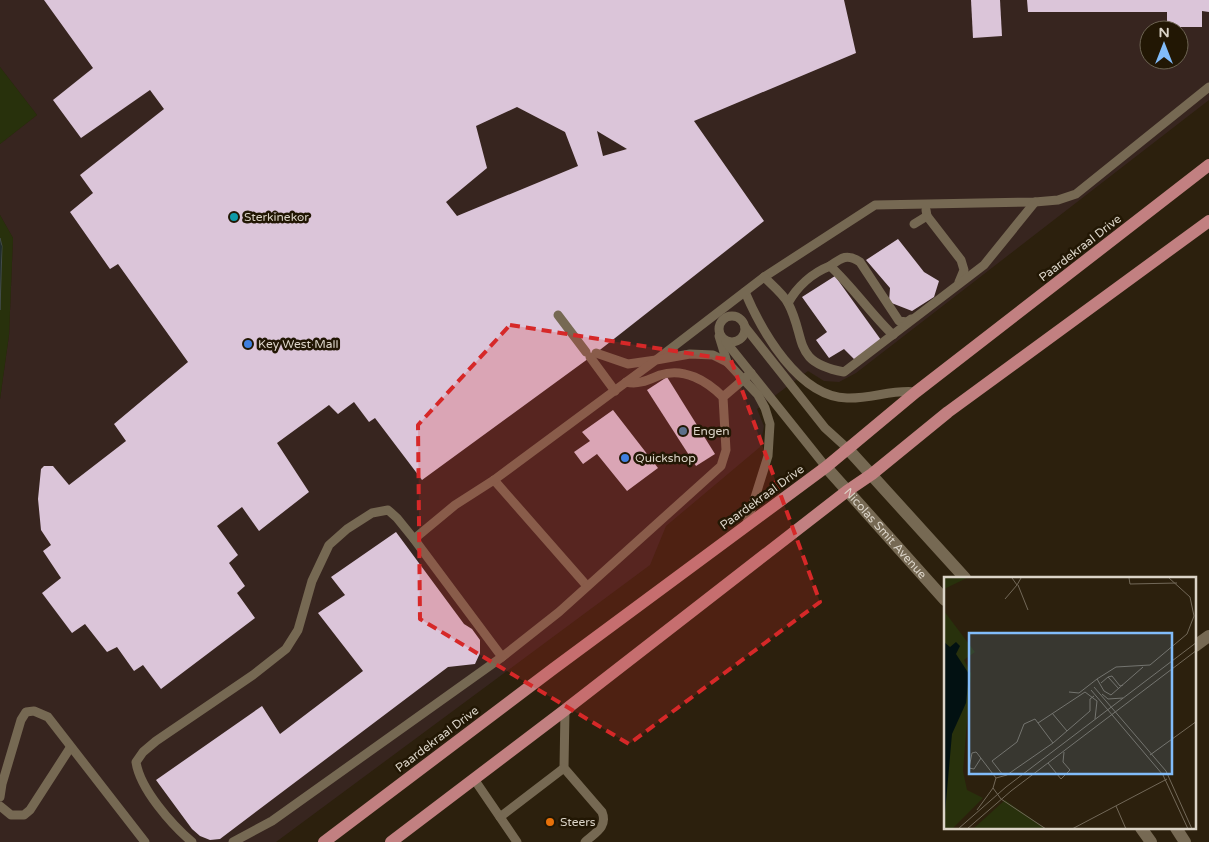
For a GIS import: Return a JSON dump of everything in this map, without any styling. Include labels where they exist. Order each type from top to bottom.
[{"type":"main road","name":"Paardekraal Drive","points":[[324,842],[826,467],[916,392],[1209,165]]},
{"type":"main road","points":[[391,842],[565,710],[846,491],[872,474],[948,412],[1209,221]]},
{"type":"street","points":[[848,448],[964,577]]},
{"type":"street","name":"Nicolas Smit Avenue","points":[[826,467],[944,599]]},
{"type":"street","points":[[1196,645],[1209,636]]},
{"type":"street","points":[[1142,830],[1151,842]]},
{"type":"street","points":[[1177,830],[1185,842]]},
{"type":"lane","points":[[414,539],[455,505],[494,480],[656,360],[722,315],[745,292],[764,277],[875,205],[1036,202],[1058,200],[1076,194],[1209,87]]},
{"type":"lane","points":[[764,277],[788,303],[803,351],[828,369],[844,372],[984,265],[1036,202]]},
{"type":"lane","points":[[788,303],[798,289],[820,270],[841,258],[854,258],[860,262],[899,321],[907,322],[958,285],[963,278],[964,270],[960,260],[928,216],[924,204]]},
{"type":"lane","points":[[914,224],[928,216]]},
{"type":"lane","points":[[830,266],[863,301],[873,316],[893,335]]},
{"type":"lane","points":[[745,292],[760,322],[792,368],[812,387],[827,396],[865,398],[906,391],[916,392]]},
{"type":"lane","points":[[558,315],[590,354],[615,391]]},
{"type":"lane","points":[[722,315],[737,317],[825,428],[848,448]]},
{"type":"lane","points":[[722,315],[718,329],[719,335],[826,467]]},
{"type":"lane","points":[[726,342],[732,343],[741,340],[745,327]]},
{"type":"lane","points":[[718,329],[727,362]]},
{"type":"lane","points":[[590,354],[628,364],[690,354],[713,355],[727,362],[758,395],[765,408],[770,431],[768,456],[746,526]]},
{"type":"lane","points":[[723,397],[751,373]]},
{"type":"lane","points":[[233,842],[272,821],[502,657],[559,612],[721,466],[726,450],[723,397],[711,385],[688,375],[662,374],[640,383],[626,382]]},
{"type":"lane","points":[[494,480],[587,586]]},
{"type":"lane","points":[[192,842],[166,818],[138,773],[136,762],[143,752],[253,675],[286,649],[298,630],[312,582],[330,546],[347,529],[372,513],[388,510],[397,518],[502,657]]},
{"type":"lane","points":[[565,710],[564,768],[602,812],[605,819],[604,826],[585,842]]},
{"type":"lane","points":[[0,796],[16,731],[26,712],[34,711],[48,717],[70,748],[145,842]]},
{"type":"lane","points":[[0,806],[11,815],[24,815],[30,810],[70,748]]},
{"type":"lane","points":[[500,817],[564,768]]},
{"type":"lane","points":[[474,779],[517,842]]},
{"type":"highlighted area","points":[[510,325],[731,360],[820,602],[629,744],[420,619],[418,425]]},
{"type":"shaded area","points":[[0,0],[1209,0],[1209,100],[856,373],[839,382],[824,381],[808,371],[757,409],[764,426],[760,447],[666,526],[650,565],[276,842],[0,842],[0,399],[9,335],[13,238],[0,215],[0,144],[37,115],[0,67]]},
{"type":"shaded area","points":[[0,238],[2,246],[0,310]]},
{"type":"green space","points":[[0,67],[37,115],[0,144]]},
{"type":"green space","points":[[0,215],[13,238],[9,335],[0,399]]},
{"type":"building","name":"Key West Mall","points":[[44,0],[844,0],[856,53],[694,121],[764,221],[596,353],[422,480],[375,418],[369,422],[354,402],[338,414],[329,405],[277,443],[309,492],[259,531],[242,507],[217,526],[238,555],[229,563],[245,586],[237,593],[255,618],[161,689],[143,665],[134,671],[117,647],[107,652],[85,624],[72,633],[42,593],[61,578],[43,551],[51,545],[41,530],[38,499],[41,469],[44,466],[53,466],[69,485],[126,441],[114,424],[188,362],[118,264],[110,269],[70,212],[93,193],[80,175],[164,109],[150,90],[81,138],[53,100],[93,68]],"holes":[[[517,107],[565,132],[578,166],[457,216],[446,202],[487,168],[476,126]],[[597,131],[627,149],[603,156]]]},
{"type":"building","points":[[971,0],[1000,0],[1002,36],[973,38]]},
{"type":"building","points":[[1027,0],[1209,0],[1209,12],[1202,11],[1202,27],[1189,27],[1189,20],[1167,20],[1167,12],[1028,12]]},
{"type":"building","points":[[898,239],[924,272],[939,281],[934,297],[912,311],[889,302],[890,288],[866,260]]},
{"type":"building","points":[[835,276],[881,340],[855,360],[844,349],[829,358],[816,340],[827,332],[802,297]]},
{"type":"building","points":[[667,377],[715,454],[696,466],[647,390]]},
{"type":"building","points":[[613,410],[658,468],[627,491],[597,454],[583,464],[574,452],[590,441],[582,432]]},
{"type":"building","points":[[396,532],[464,624],[472,629],[480,640],[480,653],[475,664],[448,667],[220,839],[210,840],[200,836],[192,829],[156,780],[262,706],[280,734],[363,671],[318,613],[345,595],[331,577]]},
{"type":"place","name":"Sterkinekor","points":[[234,217]]},
{"type":"place","name":"Key West Mall","points":[[248,344]]},
{"type":"place","name":"Engen","points":[[683,431]]},
{"type":"place","name":"Quickshop","points":[[625,458]]},
{"type":"place","name":"Steers","points":[[550,822]]}]
